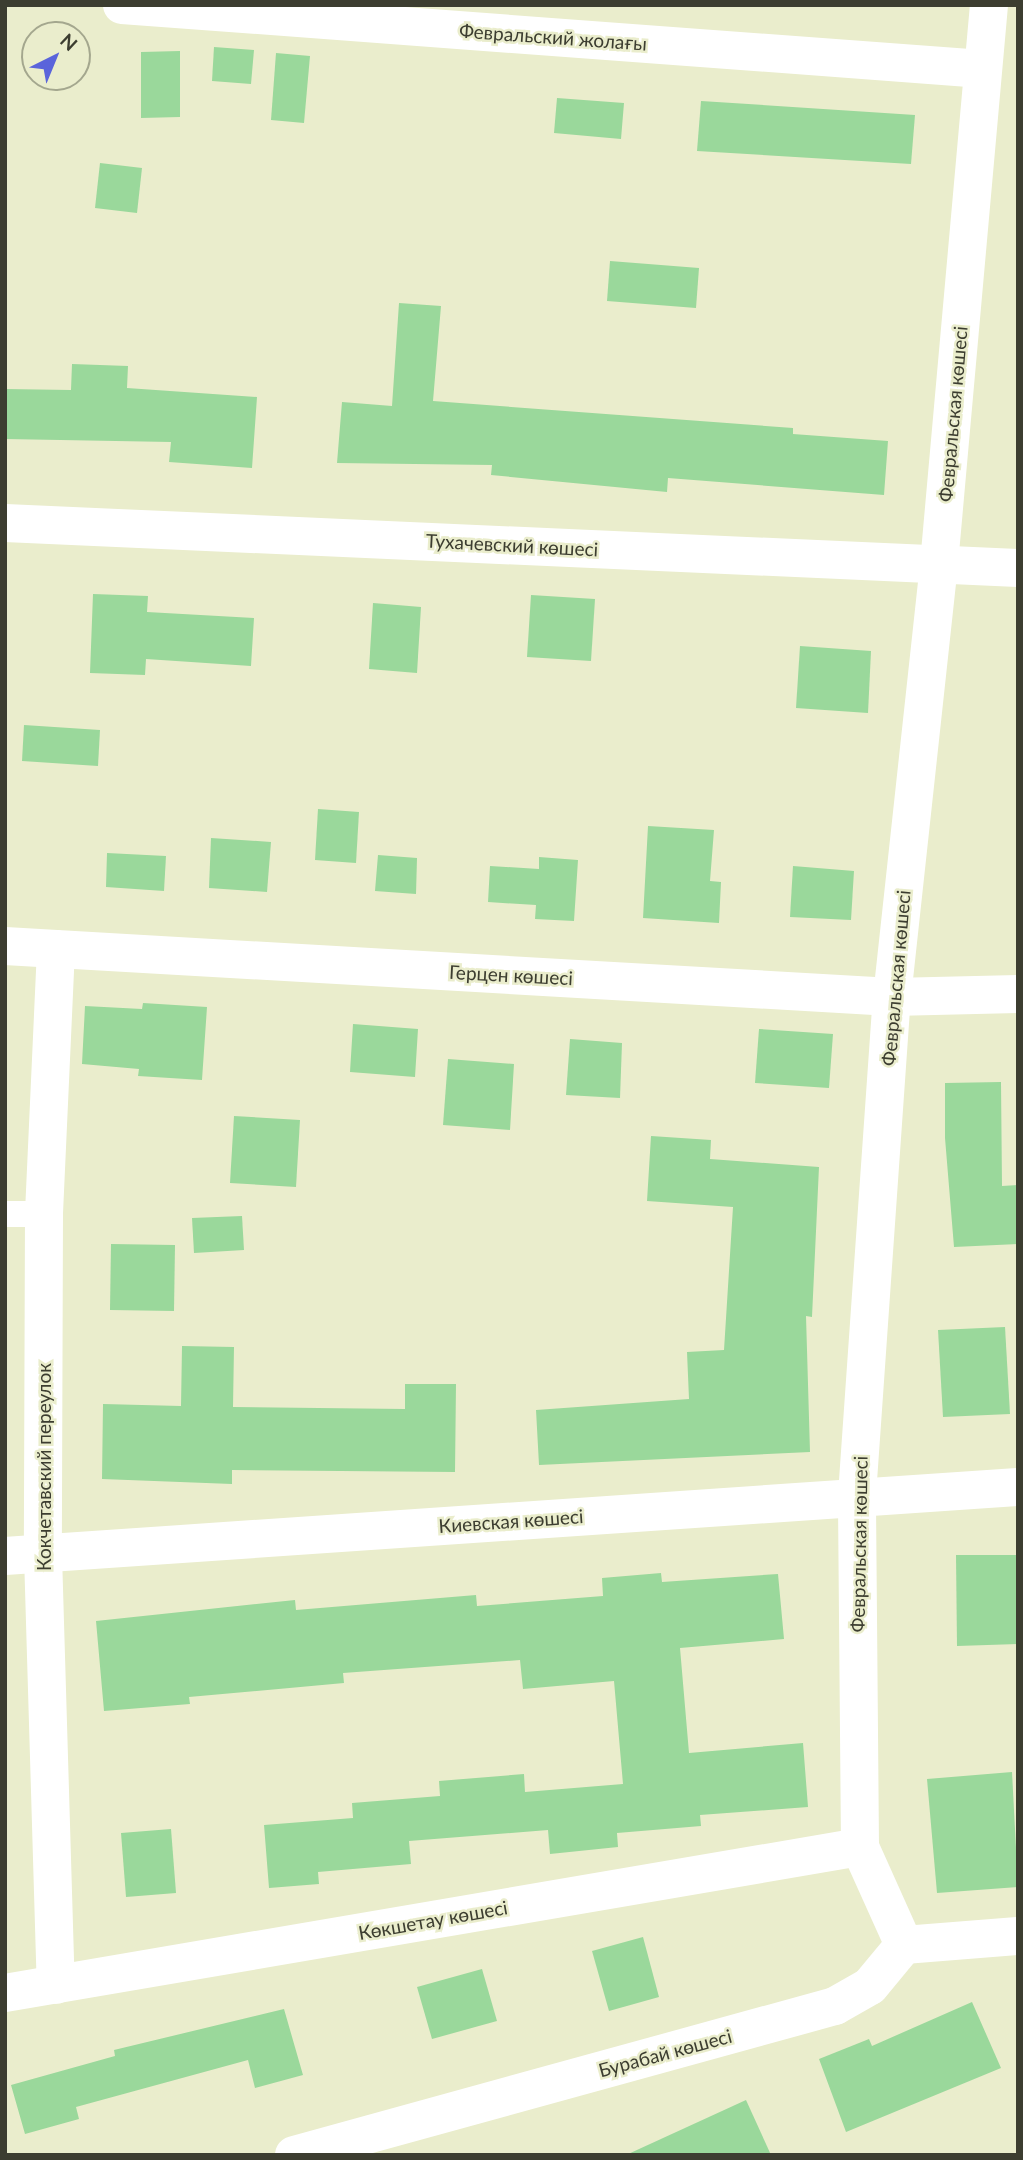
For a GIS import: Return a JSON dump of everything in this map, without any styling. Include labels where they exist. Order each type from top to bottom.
[{"type":"street","name":"Февральский жолағы","points":[[122,5],[983,69]]},
{"type":"street","name":"Февральская көшесі","points":[[904,1945],[860,1847],[857,1495],[892,997],[939,564],[989,5]]},
{"type":"street","name":"Тухачевский көшесі","points":[[5,523],[1018,568]]},
{"type":"street","name":"Герцен көшесі","points":[[5,946],[892,997],[1018,994]]},
{"type":"street","name":"Кокчетавский переулок","points":[[55,949],[44,1214],[43,1555],[56,1985]]},
{"type":"street","name":"Киевская көшесі","points":[[5,1556],[857,1495],[1018,1488]]},
{"type":"street","name":"Көкшетау көшесі","points":[[5,1993],[860,1847]]},
{"type":"street","points":[[904,1945],[1018,1936]]},
{"type":"street","name":"Бурабай көшесі","points":[[294,2155],[835,2006],[870,1986],[904,1945]]},
{"type":"lane","points":[[5,1214],[44,1214]]},
{"type":"building","points":[[214,47],[254,50],[251,84],[212,81]]},
{"type":"building","points":[[180,51],[180,117],[141,118],[141,52]]},
{"type":"building","points":[[276,53],[310,56],[304,123],[271,120]]},
{"type":"building","points":[[557,98],[624,103],[621,139],[554,133]]},
{"type":"building","points":[[701,101],[915,115],[911,164],[697,151]]},
{"type":"building","points":[[100,163],[142,168],[137,213],[95,208]]},
{"type":"building","points":[[610,261],[699,268],[696,308],[607,301]]},
{"type":"building","points":[[399,303],[441,306],[433,401],[793,428],[793,434],[888,441],[884,495],[668,478],[667,492],[491,475],[492,465],[337,463],[342,402],[392,406]]},
{"type":"building","points":[[72,364],[128,366],[127,388],[257,397],[252,468],[169,462],[171,442],[5,439],[5,389],[71,390]]},
{"type":"building","points":[[93,594],[148,596],[147,612],[254,618],[251,666],[146,659],[145,675],[90,673]]},
{"type":"building","points":[[531,595],[595,599],[591,661],[527,657]]},
{"type":"building","points":[[373,603],[421,607],[417,673],[369,669]]},
{"type":"building","points":[[800,646],[871,651],[868,713],[796,708]]},
{"type":"building","points":[[24,725],[100,730],[98,766],[22,761]]},
{"type":"building","points":[[318,809],[359,812],[356,863],[315,860]]},
{"type":"building","points":[[648,826],[714,830],[710,881],[721,882],[719,923],[643,918]]},
{"type":"building","points":[[211,838],[271,842],[267,892],[209,888]]},
{"type":"building","points":[[107,853],[166,856],[164,891],[106,887]]},
{"type":"building","points":[[378,855],[417,858],[416,894],[375,891]]},
{"type":"building","points":[[539,857],[578,860],[574,921],[535,919],[536,905],[488,902],[490,866],[539,869]]},
{"type":"building","points":[[793,866],[854,871],[851,920],[790,917]]},
{"type":"building","points":[[143,1003],[207,1007],[202,1080],[138,1076],[139,1069],[82,1064],[85,1006],[142,1009]]},
{"type":"building","points":[[353,1024],[418,1029],[415,1077],[350,1072]]},
{"type":"building","points":[[759,1029],[833,1034],[829,1088],[755,1083]]},
{"type":"building","points":[[570,1039],[622,1043],[620,1098],[566,1095]]},
{"type":"building","points":[[448,1059],[514,1064],[510,1130],[443,1125]]},
{"type":"building","points":[[1001,1082],[1002,1186],[1018,1185],[1018,1244],[954,1247],[945,1138],[945,1083]]},
{"type":"building","points":[[234,1116],[300,1120],[296,1187],[230,1183]]},
{"type":"building","points":[[651,1136],[711,1140],[710,1159],[819,1167],[812,1317],[806,1316],[810,1452],[539,1465],[536,1410],[689,1399],[687,1352],[724,1350],[733,1207],[647,1201]]},
{"type":"building","points":[[242,1216],[244,1250],[194,1253],[192,1218]]},
{"type":"building","points":[[111,1244],[175,1245],[174,1311],[110,1310]]},
{"type":"building","points":[[1005,1327],[1010,1414],[943,1417],[938,1330]]},
{"type":"building","points":[[182,1346],[234,1347],[233,1407],[405,1409],[405,1384],[456,1384],[455,1472],[232,1470],[232,1484],[102,1479],[103,1404],[181,1406]]},
{"type":"building","points":[[956,1555],[1018,1555],[1018,1644],[957,1646]]},
{"type":"building","points":[[661,1573],[662,1582],[778,1574],[784,1639],[680,1648],[689,1753],[803,1743],[808,1807],[700,1815],[701,1826],[617,1833],[618,1847],[550,1854],[548,1830],[409,1841],[411,1864],[318,1872],[319,1884],[269,1888],[264,1825],[353,1818],[352,1803],[440,1796],[439,1781],[524,1774],[525,1792],[623,1784],[614,1681],[523,1689],[520,1660],[343,1673],[344,1683],[189,1697],[190,1704],[104,1711],[96,1621],[295,1600],[296,1610],[476,1595],[477,1606],[603,1596],[602,1578]]},
{"type":"building","points":[[1012,1772],[1018,1887],[937,1893],[927,1779]]},
{"type":"building","points":[[171,1829],[176,1893],[126,1897],[121,1833]]},
{"type":"building","points":[[643,1937],[659,1997],[609,2011],[592,1951]]},
{"type":"building","points":[[482,1969],[497,2021],[432,2039],[417,1987]]},
{"type":"building","points":[[972,2002],[1001,2068],[846,2132],[819,2059],[869,2039],[872,2046]]},
{"type":"building","points":[[284,2009],[303,2075],[255,2088],[248,2060],[76,2107],[79,2119],[25,2134],[11,2085],[115,2056],[114,2050]]},
{"type":"building","points":[[746,2100],[771,2155],[626,2155]]}]
